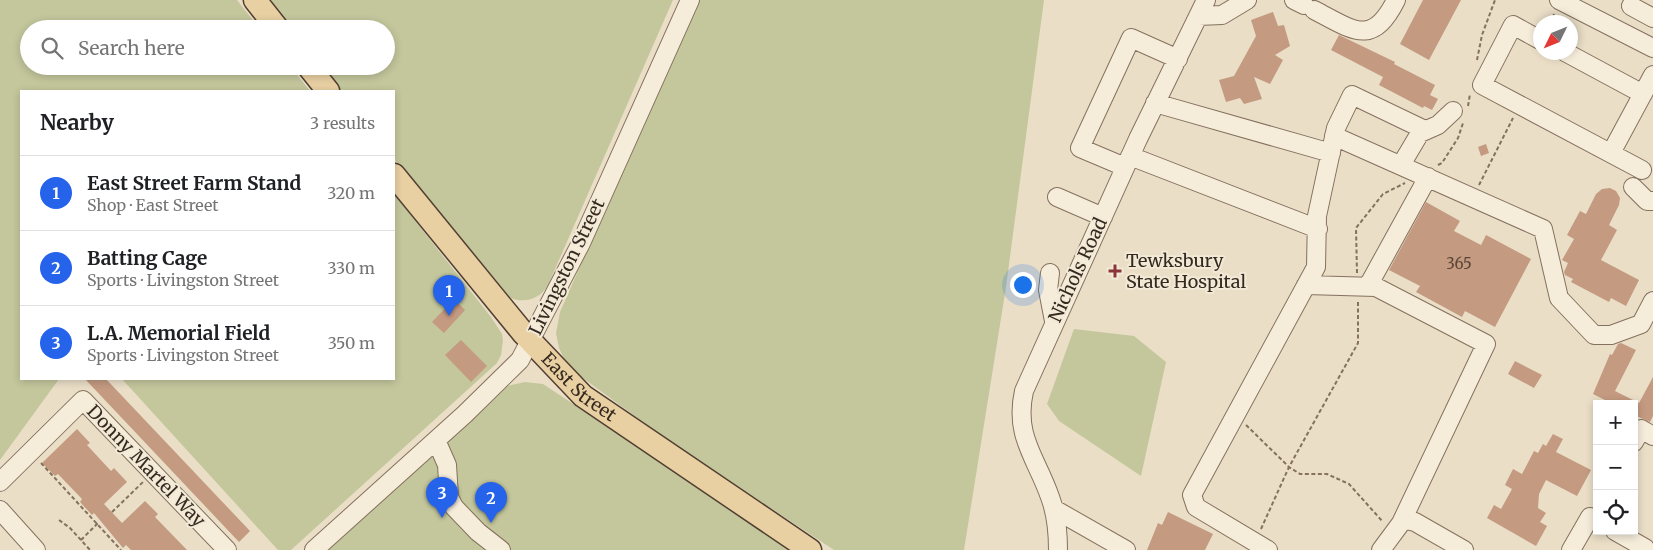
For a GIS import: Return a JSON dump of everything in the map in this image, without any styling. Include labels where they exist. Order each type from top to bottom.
[{"type":"main road","points":[[255,0],[271,20]]},
{"type":"main road","points":[[315,75],[327,90]]},
{"type":"main road","name":"East Street","points":[[395,176],[471,272],[531,342],[583,396],[810,550]]},
{"type":"street","name":"Livingston Street","points":[[314,550],[436,440],[520,360],[531,342],[589,226],[690,0]]},
{"type":"street","name":"Nichols Road","points":[[1058,550],[1054,509],[1036,470],[1022,428],[1020,412],[1024,391],[1128,162],[1206,0]]},
{"type":"street","points":[[1198,16],[1222,15],[1247,0]]},
{"type":"street","points":[[1304,5],[1350,29],[1364,30],[1382,24],[1396,0]]},
{"type":"street","points":[[1559,0],[1653,48]]},
{"type":"street","points":[[1631,6],[1653,18]]},
{"type":"street","points":[[1533,36],[1513,25],[1482,85],[1642,170]]},
{"type":"street","points":[[1178,59],[1131,38],[1080,148],[1128,162],[1318,229]]},
{"type":"street","points":[[1578,59],[1643,94]]},
{"type":"street","points":[[1611,153],[1653,75]]},
{"type":"street","points":[[1268,550],[1196,507],[1192,500],[1196,486],[1316,267],[1317,216],[1336,128],[1352,95],[1425,130]]},
{"type":"street","points":[[1155,104],[1333,145],[1401,164],[1543,230],[1558,298],[1594,335],[1612,335],[1641,324],[1653,300]]},
{"type":"street","points":[[1401,164],[1420,132],[1438,125],[1453,110]]},
{"type":"street","points":[[1368,286],[1428,177]]},
{"type":"street","points":[[1633,187],[1647,201],[1653,201]]},
{"type":"street","points":[[1057,197],[1103,217]]},
{"type":"street","points":[[1050,273],[1048,290],[1054,322]]},
{"type":"street","points":[[1306,285],[1376,286],[1486,344],[1397,528],[1381,550]]},
{"type":"street","name":"Donny Martel Way","points":[[0,482],[83,400],[227,550]]},
{"type":"street","points":[[1638,435],[1641,430],[1653,436]]},
{"type":"street","points":[[436,440],[447,465],[449,497],[454,506],[478,532],[501,550]]},
{"type":"street","points":[[1054,509],[1126,550]]},
{"type":"street","points":[[0,510],[36,550]]},
{"type":"street","points":[[1571,550],[1593,518]]},
{"type":"street","points":[[1397,528],[1407,520],[1415,522],[1464,550]]},
{"type":"street","points":[[1624,535],[1648,545]]},
{"type":"path","points":[[1472,198],[1520,105]]},
{"type":"path","points":[[1235,413],[1289,467],[1300,474],[1327,474],[1349,484],[1397,528]]},
{"type":"path","points":[[31,452],[121,550]]},
{"type":"path","points":[[112,512],[153,473]]},
{"type":"path","points":[[59,520],[70,528],[90,550]]},
{"type":"path","points":[[81,540],[96,524],[100,523]]},
{"type":"green space","points":[[0,0],[237,0],[253,20],[20,20],[20,75],[297,75],[309,90],[20,90],[20,380],[58,380],[0,460]]},
{"type":"green space","points":[[265,0],[673,0],[548,285],[538,296],[525,300],[511,298],[499,290],[395,160],[395,90],[337,90],[325,75],[395,75],[395,20],[281,20]]},
{"type":"green space","points":[[697,0],[1044,0],[1006,287],[964,550],[834,550],[669,441],[576,373],[566,363],[559,348],[556,333],[560,312]]},
{"type":"green space","points":[[395,195],[491,317],[502,334],[501,355],[497,363],[291,550],[278,550],[123,380],[395,380]]},
{"type":"green space","points":[[1074,329],[1134,336],[1166,362],[1141,476],[1059,421],[1047,404]]},
{"type":"green space","points":[[525,382],[543,384],[795,550],[328,550],[507,386]]},
{"type":"building","points":[[1423,0],[1461,0],[1429,60],[1400,44]]},
{"type":"building","points":[[1273,12],[1278,26],[1284,25],[1290,46],[1275,55],[1283,60],[1270,84],[1254,77],[1262,99],[1244,104],[1240,98],[1226,102],[1219,80],[1234,76],[1256,36],[1251,20]]},
{"type":"building","points":[[1339,35],[1395,62],[1394,64],[1435,85],[1430,95],[1438,99],[1432,110],[1424,106],[1423,108],[1379,85],[1383,77],[1331,50]]},
{"type":"building","points":[[1486,144],[1489,153],[1481,156],[1478,147]]},
{"type":"building","points":[[1610,188],[1616,191],[1620,198],[1619,205],[1609,225],[1617,230],[1601,260],[1639,280],[1626,306],[1611,298],[1609,302],[1571,282],[1573,279],[1565,275],[1564,272],[1568,263],[1562,260],[1574,239],[1567,235],[1580,211],[1586,214],[1596,194],[1602,189]]},
{"type":"building","points":[[1426,202],[1460,221],[1454,231],[1481,245],[1486,235],[1531,259],[1495,327],[1465,311],[1462,317],[1416,292],[1420,286],[1389,270]]},
{"type":"building","points":[[454,299],[465,310],[444,333],[432,322]]},
{"type":"building","points":[[461,340],[487,366],[471,382],[445,355]]},
{"type":"building","points":[[1621,343],[1636,350],[1615,391],[1633,400],[1605,400],[1593,394],[1610,354],[1612,355],[1618,344]]},
{"type":"building","points":[[1515,361],[1542,375],[1534,388],[1508,374]]},
{"type":"building","points":[[1653,377],[1653,416],[1650,422],[1638,417],[1638,402]]},
{"type":"building","points":[[86,380],[107,380],[250,531],[239,542]]},
{"type":"building","points":[[77,429],[90,443],[87,445],[111,471],[114,468],[127,482],[104,504],[122,523],[145,501],[158,514],[155,517],[187,550],[131,550],[126,545],[123,548],[94,513],[92,515],[80,502],[82,499],[58,474],[55,476],[42,463]]},
{"type":"building","points":[[1553,434],[1563,439],[1556,452],[1591,470],[1577,496],[1546,480],[1539,494],[1538,508],[1546,513],[1540,522],[1547,526],[1536,546],[1487,518],[1494,505],[1501,509],[1512,489],[1505,485],[1513,469],[1522,474],[1534,451],[1538,453],[1543,444],[1546,446]]},
{"type":"building","points":[[1168,512],[1213,534],[1205,550],[1147,550],[1158,523],[1162,525]]},
{"type":"place","name":"Tewksbury State Hospital","points":[[1115,271]]},
{"type":"place","name":"East Street Farm Stand","points":[[449,316]]},
{"type":"place","name":"L.A. Memorial Field","points":[[442,518]]},
{"type":"place","name":"Batting Cage","points":[[491,523]]}]
